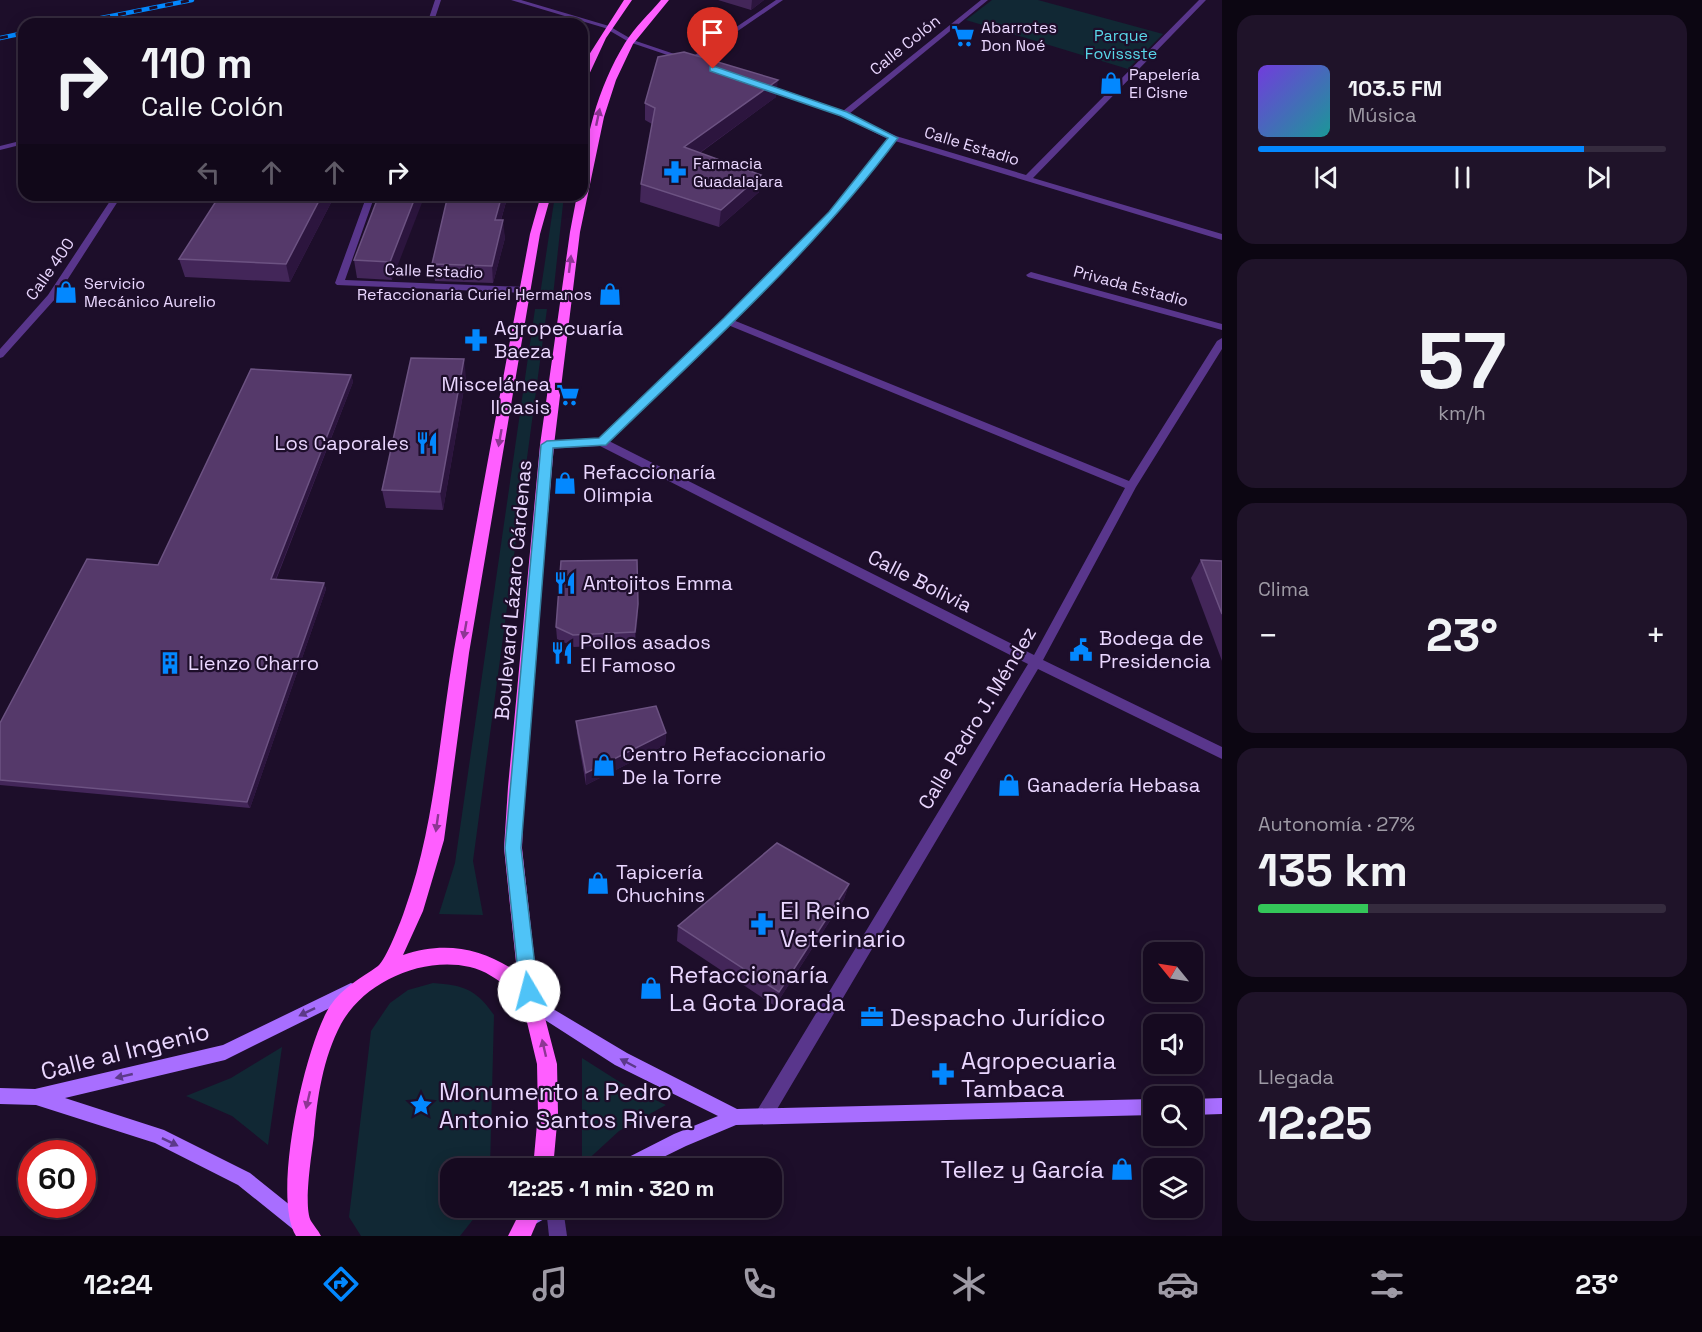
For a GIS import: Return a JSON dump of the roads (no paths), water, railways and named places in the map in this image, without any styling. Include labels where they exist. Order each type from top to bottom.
[{"type":"main road","points":[[588,63],[607,27],[628,0]]},
{"type":"main road","name":"Boulevard Lázaro Cárdenas","points":[[588,166],[601,104],[617,66],[631,41],[664,0]]},
{"type":"main road","name":"Boulevard Lázaro Cárdenas","points":[[386,973],[414,911],[435,840],[461,653],[535,234],[544,201]]},
{"type":"main road","name":"Boulevard Lázaro Cárdenas","points":[[544,1158],[548,1113],[547,1064],[531,997],[513,848],[547,445],[574,232],[581,201]]},
{"type":"main road","points":[[305,1230],[299,1177],[306,1105],[323,1043],[335,1014],[360,986],[411,960],[438,956],[469,958],[500,971],[531,997]]},
{"type":"street","points":[[432,18],[438,0]]},
{"type":"street","points":[[514,0],[576,18]]},
{"type":"street","points":[[692,61],[780,0]]},
{"type":"street","name":"Calle Colón","points":[[844,114],[985,0]]},
{"type":"street","points":[[1028,178],[1203,0]]},
{"type":"street","points":[[588,21],[607,27],[631,41],[702,65]]},
{"type":"street","name":"Calle Estadio","points":[[757,84],[844,114],[893,138],[1222,237]]},
{"type":"street","points":[[547,445],[602,442],[727,321],[832,214],[893,138]]},
{"type":"street","points":[[0,148],[18,144]]},
{"type":"street","name":"Calle 400","points":[[0,355],[52,297],[114,201]]},
{"type":"street","name":"Calle Estadio","points":[[368,201],[340,283],[526,290]]},
{"type":"street","name":"Privada Estadio","points":[[1031,275],[1222,327]]},
{"type":"street","points":[[727,321],[1131,486]]},
{"type":"street","name":"Calle Pedro J. Méndez","points":[[764,1114],[1036,662],[1131,486],[1222,341]]},
{"type":"street","name":"Calle Bolivia","points":[[602,442],[1036,662],[1222,753]]},
{"type":"street","name":"Calle al Ingenio","points":[[35,1097],[225,1052],[360,986]]},
{"type":"street","points":[[531,997],[621,1059],[736,1118]]},
{"type":"street","points":[[0,1096],[35,1097]]},
{"type":"street","name":"Calle al Ingenio","points":[[35,1097],[158,1136],[244,1179],[305,1230]]},
{"type":"street","points":[[1203,1107],[1222,1106]]},
{"type":"street","points":[[645,1158],[680,1140],[736,1118],[764,1114],[1143,1107]]},
{"type":"street","points":[[556,1218],[558,1236]]},
{"type":"railway","points":[[101,18],[192,0]]},
{"type":"railway","points":[[0,38],[18,34]]},
{"type":"place","name":"Abarrotes Don Noé","points":[[963,36]]},
{"type":"place","name":"Papelería El Cisne","points":[[1111,83]]},
{"type":"place","name":"Farmacia Guadalajara","points":[[675,172]]},
{"type":"place","name":"Servicio Mecánico Aurelio","points":[[66,292]]},
{"type":"place","name":"Refaccionaria Curiel Hermanos","points":[[610,294]]},
{"type":"place","name":"Agropecuaría Baeza","points":[[476,340]]},
{"type":"place","name":"Miscelánea Iloasis","points":[[568,395]]},
{"type":"place","name":"Los Caporales","points":[[427,443]]},
{"type":"place","name":"Refaccionaría Olimpia","points":[[565,483]]},
{"type":"place","name":"Antojitos Emma","points":[[565,583]]},
{"type":"place","name":"Bodega de Presidencia","points":[[1081,650]]},
{"type":"place","name":"Pollos asados El Famoso","points":[[562,653]]},
{"type":"place","name":"Lienzo Charro","points":[[170,663]]},
{"type":"place","name":"Centro Refaccionario De la Torre","points":[[604,765]]},
{"type":"place","name":"Ganadería Hebasa","points":[[1009,785]]},
{"type":"place","name":"Tapicería Chuchins","points":[[598,883]]},
{"type":"place","name":"El Reino Veterinario","points":[[762,924]]},
{"type":"place","name":"Refaccionaría La Gota Dorada","points":[[651,988]]},
{"type":"place","name":"Despacho Jurídico","points":[[872,1017]]},
{"type":"place","name":"Agropecuaria Tambaca","points":[[943,1074]]},
{"type":"place","name":"Monumento a Pedro Antonio Santos Rivera","points":[[421,1105]]},
{"type":"place","name":"Tellez y García","points":[[1122,1169]]},
{"type":"park label","name":"Parque Fovissste","points":[[1121,44]]}]
